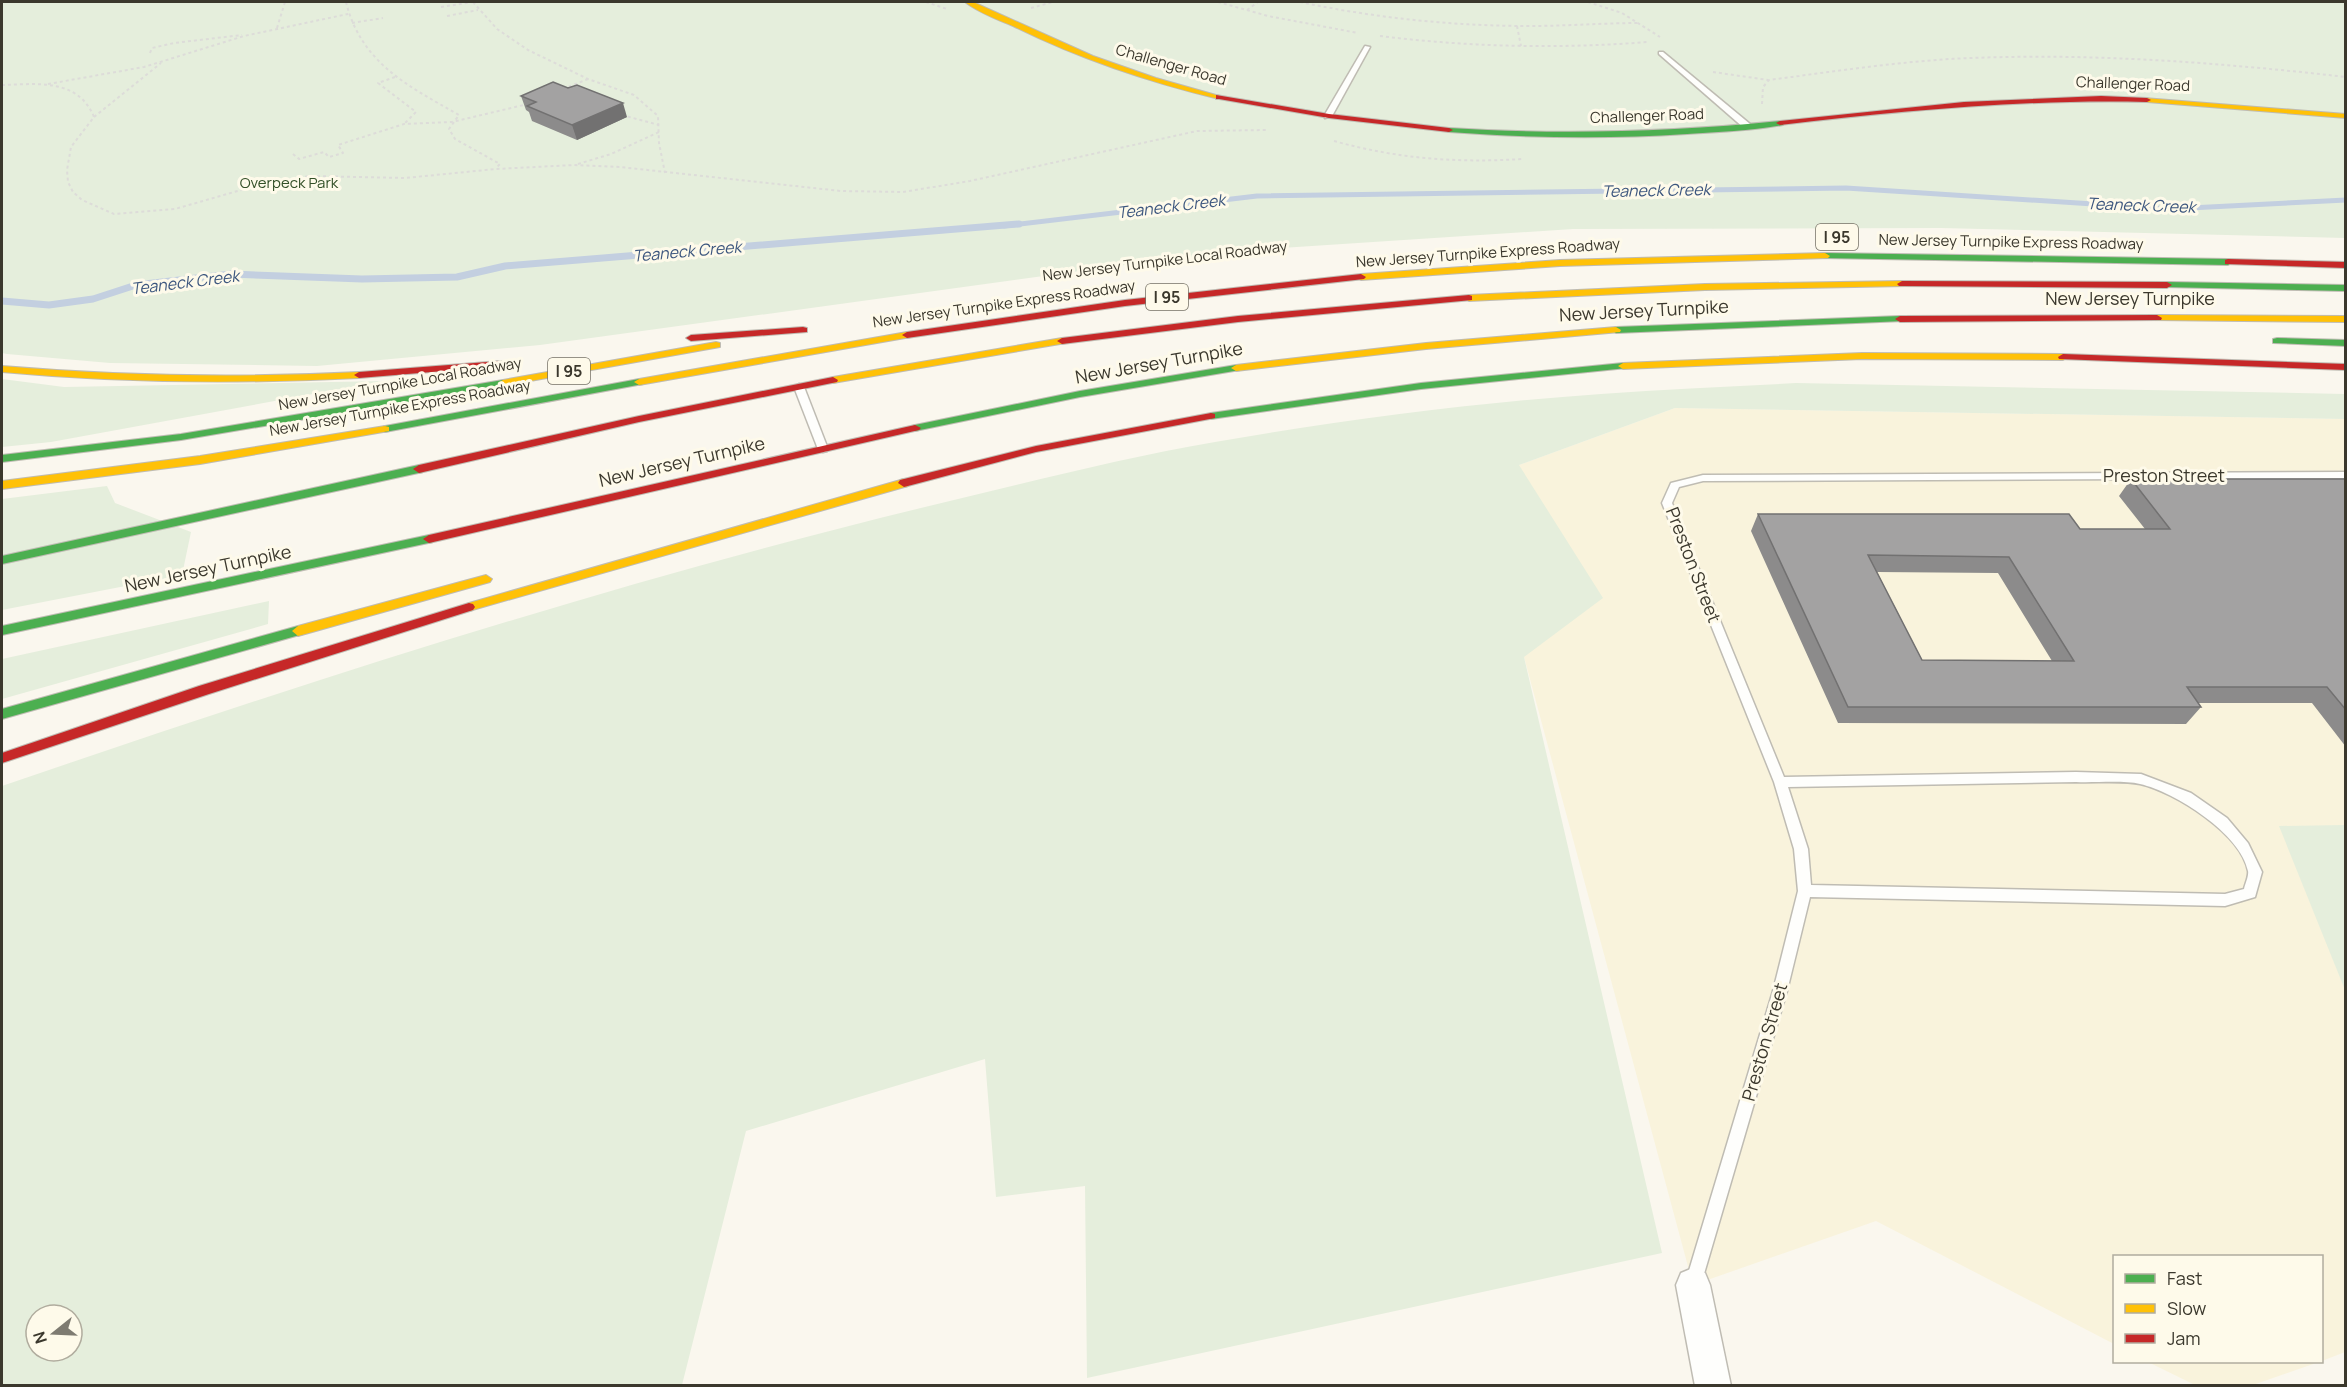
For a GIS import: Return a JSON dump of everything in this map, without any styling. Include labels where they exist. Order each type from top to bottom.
[{"type":"main road","name":"Challenger Road","points":[[969,2],[1053,44],[1137,75],[1213,95],[1328,116],[1422,128],[1527,134],[1661,133],[1929,106],[2073,98],[2230,104],[2346,116]]},
{"type":"main road","points":[[2219,248],[2346,252]]},
{"type":"main road","name":"New Jersey Turnpike Express Roadway","points":[[2,485],[277,448],[699,371],[982,323],[1125,303],[1305,282],[1519,266],[1729,258],[1932,257],[2346,265]]},
{"type":"main road","points":[[2,560],[208,513],[552,440],[652,416],[799,387],[950,360],[1165,328],[1320,310],[1470,297],[1674,288],[1846,284],[2346,288]]},
{"type":"main road","name":"New Jersey Turnpike","points":[[2,631],[261,577],[823,449],[1115,388],[1329,355],[1548,333],[1828,321],[2052,317],[2346,319]]},
{"type":"main road","points":[[1828,321],[1965,332],[2026,333]]},
{"type":"main road","name":"New Jersey Turnpike Local Roadway","points":[[2,459],[128,445],[253,427],[820,327]]},
{"type":"main road","points":[[604,351],[686,338],[803,330]]},
{"type":"main road","points":[[2264,341],[2346,343]]},
{"type":"main road","points":[[2,758],[210,688],[477,604],[935,474],[1113,435],[1276,406],[1439,384],[1618,367],[1771,358],[1919,355],[2128,358],[2346,367]]},
{"type":"main road","points":[[2,369],[117,379],[222,381],[356,375],[516,362]]},
{"type":"main road","points":[[447,448],[552,427],[652,416]]},
{"type":"main road","points":[[794,500],[838,489],[935,474]]},
{"type":"main road","points":[[2,714],[325,622],[504,574]]},
{"type":"street","points":[[1693,1285],[1713,1386]]},
{"type":"lane","points":[[1328,116],[1367,47]]},
{"type":"lane","points":[[1661,53],[1747,126]]},
{"type":"lane","points":[[799,387],[823,449]]},
{"type":"lane","name":"Preston Street","points":[[1693,1285],[1780,991],[1805,891],[1801,849],[1780,782],[1666,503],[1675,485],[1703,478],[2346,475]]},
{"type":"lane","points":[[1780,782],[2076,777],[2140,779],[2186,797],[2222,822],[2243,847],[2255,872],[2250,893],[2225,900],[1805,891]]},
{"type":"path","points":[[277,28],[285,2]]},
{"type":"path","points":[[346,2],[352,23],[373,58],[395,77],[459,115],[449,129],[455,140],[500,164],[496,169]]},
{"type":"path","points":[[441,7],[473,2],[478,10],[508,38],[543,59],[588,79],[634,95],[658,116],[658,132],[665,173]]},
{"type":"path","points":[[1218,2],[1246,10],[1365,34]]},
{"type":"path","points":[[1246,10],[1258,2]]},
{"type":"path","points":[[1300,2],[1418,20],[1517,26],[1641,23]]},
{"type":"path","points":[[447,16],[478,10]]},
{"type":"path","points":[[40,86],[121,72],[277,28],[348,14]]},
{"type":"path","points":[[352,23],[383,18]]},
{"type":"path","points":[[1517,26],[1521,46]]},
{"type":"path","points":[[150,53],[152,48],[174,43],[255,34]]},
{"type":"path","points":[[1373,35],[1416,41],[1521,46],[1572,46],[1664,40]]},
{"type":"path","points":[[1709,72],[1769,80],[1897,63],[2049,57],[2182,61],[2346,77]]},
{"type":"path","points":[[163,62],[94,117],[71,147],[67,170],[68,182],[73,192],[82,200],[114,213],[176,209],[261,184],[310,176],[405,178],[496,169],[574,165],[599,165],[877,193],[929,189],[1197,131],[1272,130]]},
{"type":"path","points":[[395,77],[378,83],[416,112],[404,124]]},
{"type":"path","points":[[573,94],[562,89],[588,79]]},
{"type":"path","points":[[1769,80],[1763,87],[1761,102],[1767,116],[1776,123]]},
{"type":"path","points":[[2,85],[54,86],[83,97],[92,105],[94,117]]},
{"type":"path","points":[[293,154],[299,159],[324,152],[328,157],[343,153],[338,145],[404,124],[452,122],[504,111],[536,100]]},
{"type":"path","points":[[615,111],[636,120],[659,125]]},
{"type":"path","points":[[574,165],[611,154],[658,132]]},
{"type":"path","points":[[1327,140],[1386,155],[1430,161],[1472,162],[1530,158]]},
{"type":"path","points":[[1058,156],[1063,161]]},
{"type":"path","points":[[1044,159],[1049,164]]},
{"type":"shaded area","points":[[1675,408],[2345,419],[2345,1352],[2323,1361],[2323,1255],[2113,1255],[2113,1343],[1876,1221],[1693,1285],[1524,657],[1519,465]]},
{"type":"shaded area","points":[[2150,1363],[2316,1363],[2250,1386],[2195,1385]]},
{"type":"green space","name":"Overpeck Park","points":[[2,2],[2345,2],[2345,238],[1941,228],[1573,229],[1266,249],[1132,264],[540,345],[317,366],[110,363],[7,354],[2,353]]},
{"type":"green space","points":[[2,379],[64,387],[384,381],[51,442],[2,447]]},
{"type":"green space","points":[[1796,383],[2345,394],[2345,419],[1675,408],[1519,465],[1603,598],[1524,657],[1662,1253],[1087,1378],[1085,1186],[996,1197],[985,1059],[746,1131],[682,1385],[2,1385],[2,786],[230,709],[460,636],[691,568],[925,507],[1105,464],[1263,434],[1456,407],[1650,391]]},
{"type":"green space","points":[[107,486],[115,503],[191,532],[182,575],[2,610],[2,499]]},
{"type":"green space","points":[[269,601],[268,624],[2,699],[2,659]]},
{"type":"green space","points":[[2346,825],[2345,990],[2279,826]]},
{"type":"building","points":[[553,82],[568,88],[577,85],[623,103],[572,125],[527,106],[536,102],[521,96]]},
{"type":"building","points":[[2131,479],[2346,479],[2346,710],[2327,687],[2187,687],[2201,707],[1848,707],[1758,514],[2069,514],[2080,529],[2170,529]],"holes":[[[1868,555],[2009,557],[2074,661],[1922,660]]]},
{"type":"waterway","name":"Teaneck Creek","points":[[1004,226],[1257,196],[1846,188],[2170,209],[2346,200]]},
{"type":"waterway","name":"Teaneck Creek","points":[[2,301],[49,305],[93,299],[136,285],[231,274],[362,279],[457,277],[505,266],[1019,224]]},
{"type":"traffic: fast","points":[[1449,130],[1532,135],[1615,135],[1697,131],[1780,123]]},
{"type":"traffic: fast","points":[[1825,256],[2228,262]]},
{"type":"traffic: fast","points":[[2167,285],[2346,288]]},
{"type":"traffic: fast","points":[[1616,330],[1900,319]]},
{"type":"traffic: fast","points":[[2277,341],[2346,343]]},
{"type":"traffic: fast","points":[[1211,416],[1421,386],[1623,366]]},
{"type":"traffic: fast","points":[[915,428],[1080,394],[1236,368]]},
{"type":"traffic: fast","points":[[385,429],[639,382]]},
{"type":"traffic: fast","points":[[2,459],[181,437],[503,383]]},
{"type":"traffic: fast","points":[[2,560],[419,469]]},
{"type":"traffic: fast","points":[[2,631],[429,539]]},
{"type":"traffic: fast","points":[[2,714],[298,631]]},
{"type":"traffic: slow","points":[[969,2],[1091,58],[1154,80],[1219,97]]},
{"type":"traffic: slow","points":[[2147,100],[2346,116]]},
{"type":"traffic: slow","points":[[1361,277],[1560,263],[1825,256]]},
{"type":"traffic: slow","points":[[1469,298],[1705,287],[1902,284]]},
{"type":"traffic: slow","points":[[2157,318],[2346,319]]},
{"type":"traffic: slow","points":[[1236,368],[1426,346],[1616,330]]},
{"type":"traffic: slow","points":[[639,382],[907,335]]},
{"type":"traffic: slow","points":[[833,380],[1062,341]]},
{"type":"traffic: slow","points":[[503,383],[716,345]]},
{"type":"traffic: slow","points":[[1623,366],[1862,356],[2063,357]]},
{"type":"traffic: slow","points":[[2,369],[91,376],[180,379],[269,379],[359,375]]},
{"type":"traffic: slow","points":[[2,485],[200,460],[385,429]]},
{"type":"traffic: slow","points":[[469,607],[904,483]]},
{"type":"traffic: slow","points":[[298,631],[486,579]]},
{"type":"traffic: jam","points":[[1219,97],[1329,116],[1449,130]]},
{"type":"traffic: jam","points":[[1780,123],[2009,101],[2147,100]]},
{"type":"traffic: jam","points":[[2228,262],[2346,265]]},
{"type":"traffic: jam","points":[[907,335],[1125,303],[1361,277]]},
{"type":"traffic: jam","points":[[1902,284],[2167,285]]},
{"type":"traffic: jam","points":[[1062,341],[1238,319],[1469,298]]},
{"type":"traffic: jam","points":[[1900,319],[2157,318]]},
{"type":"traffic: jam","points":[[691,338],[803,330]]},
{"type":"traffic: jam","points":[[2063,357],[2346,367]]},
{"type":"traffic: jam","points":[[359,375],[500,364]]},
{"type":"traffic: jam","points":[[419,469],[639,419],[833,380]]},
{"type":"traffic: jam","points":[[904,483],[1036,449],[1211,416]]},
{"type":"traffic: jam","points":[[429,539],[915,428]]},
{"type":"traffic: jam","points":[[2,758],[204,690],[469,607]]}]
